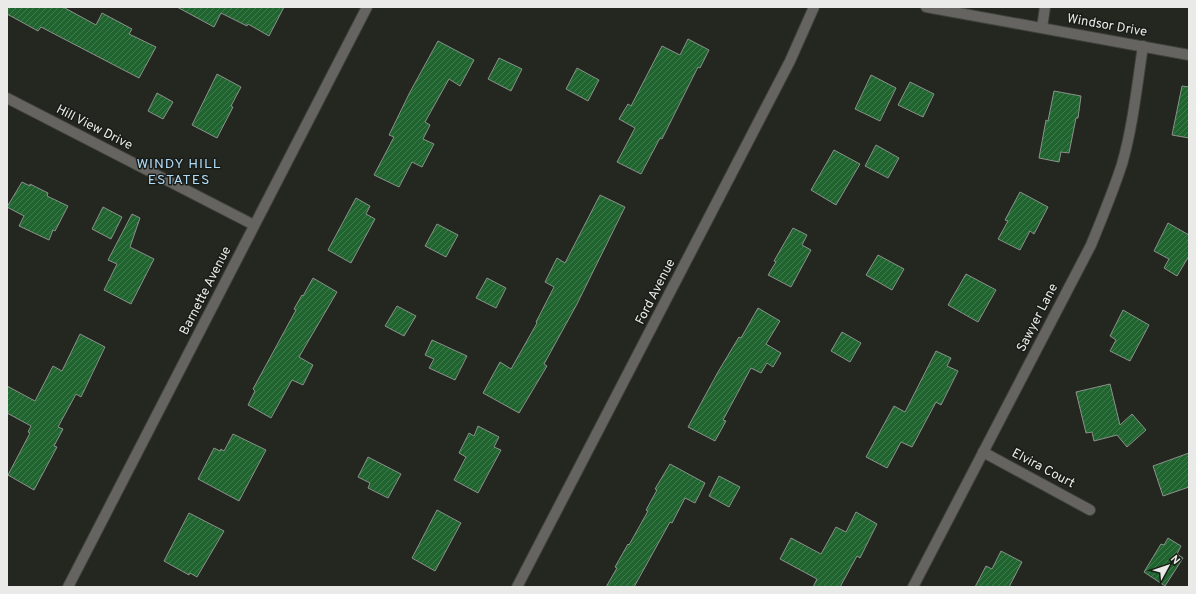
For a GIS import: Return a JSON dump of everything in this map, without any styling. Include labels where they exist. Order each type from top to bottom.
[{"type":"street","name":"Barnette Avenue","points":[[68,587],[367,7]]},
{"type":"street","name":"Ford Avenue","points":[[517,587],[786,68],[814,7]]},
{"type":"street","name":"Windsor Drive","points":[[926,7],[1189,54]]},
{"type":"street","points":[[1042,28],[1045,7]]},
{"type":"street","name":"Sawyer Lane","points":[[913,587],[1091,245],[1110,199],[1122,163],[1132,119],[1143,46]]},
{"type":"street","name":"Hill View Drive","points":[[7,98],[254,225]]},
{"type":"street","name":"Elvira Court","points":[[983,452],[1090,510]]},
{"type":"building","points":[[7,7],[63,7],[96,25],[102,13],[132,29],[129,34],[156,47],[139,78],[41,27],[38,31],[7,14]]},
{"type":"building","points":[[177,7],[284,7],[269,36],[248,24],[247,26],[221,13],[214,27]]},
{"type":"building","points":[[688,39],[709,50],[700,68],[698,67],[662,139],[660,138],[641,174],[617,162],[635,128],[619,119],[628,104],[631,106],[662,46],[680,55]]},
{"type":"building","points":[[438,41],[474,60],[460,86],[449,79],[425,122],[430,125],[423,139],[434,144],[422,167],[412,162],[399,187],[374,175],[394,137],[389,135],[410,92]]},
{"type":"building","points":[[499,58],[522,69],[511,91],[488,79]]},
{"type":"building","points":[[577,68],[599,80],[588,101],[566,89]]},
{"type":"building","points":[[217,74],[241,87],[231,106],[233,107],[217,138],[192,125]]},
{"type":"building","points":[[871,75],[896,88],[880,121],[855,109]]},
{"type":"building","points":[[910,82],[934,94],[923,117],[898,105]]},
{"type":"building","points":[[1182,86],[1189,87],[1189,138],[1172,135]]},
{"type":"building","points":[[1054,91],[1081,96],[1078,118],[1076,118],[1069,153],[1061,152],[1059,162],[1039,158],[1046,120],[1048,121]]},
{"type":"building","points":[[157,93],[173,102],[163,119],[148,111]]},
{"type":"building","points":[[876,145],[899,158],[888,178],[865,166]]},
{"type":"building","points":[[834,150],[860,164],[836,205],[811,190]]},
{"type":"building","points":[[22,182],[30,186],[30,184],[48,193],[47,196],[68,206],[55,231],[53,230],[49,240],[19,226],[24,216],[7,207]]},
{"type":"building","points":[[1020,192],[1048,207],[1034,234],[1030,231],[1020,250],[998,239],[1008,221],[1005,220]]},
{"type":"building","points":[[600,195],[625,207],[577,304],[544,364],[547,366],[519,413],[483,393],[500,362],[511,369],[537,323],[536,322],[554,287],[545,282],[557,258],[565,263]]},
{"type":"building","points":[[356,198],[370,206],[366,214],[375,219],[351,263],[328,250]]},
{"type":"building","points":[[103,207],[122,217],[111,239],[92,229]]},
{"type":"building","points":[[132,214],[140,218],[130,247],[154,259],[131,304],[104,290],[117,264],[108,260]]},
{"type":"building","points":[[1168,223],[1189,235],[1189,256],[1177,276],[1164,268],[1169,259],[1154,251]]},
{"type":"building","points":[[437,224],[458,235],[446,257],[425,246]]},
{"type":"building","points":[[793,228],[807,235],[802,245],[811,250],[791,287],[768,275],[776,262],[774,261]]},
{"type":"building","points":[[878,255],[904,269],[892,290],[866,275]]},
{"type":"building","points":[[966,274],[996,290],[978,322],[948,305]]},
{"type":"building","points":[[313,278],[337,292],[299,357],[313,365],[303,385],[292,380],[271,418],[248,405],[255,391],[253,389],[296,310],[294,309]]},
{"type":"building","points":[[487,278],[506,288],[496,308],[476,298]]},
{"type":"building","points":[[397,306],[416,316],[404,336],[385,326]]},
{"type":"building","points":[[758,308],[780,321],[766,344],[781,353],[773,367],[767,363],[761,373],[751,368],[723,420],[726,421],[715,441],[688,427],[718,372],[739,337],[741,338]]},
{"type":"building","points":[[1123,310],[1149,325],[1130,361],[1110,351],[1116,340],[1110,336]]},
{"type":"building","points":[[842,332],[861,343],[850,362],[831,351]]},
{"type":"building","points":[[80,334],[105,347],[81,397],[76,394],[58,427],[63,429],[54,446],[57,447],[34,490],[8,475],[30,433],[28,432],[31,426],[7,413],[7,386],[35,401],[53,366],[62,371]]},
{"type":"building","points":[[432,340],[467,356],[455,380],[429,368],[434,359],[425,355]]},
{"type":"building","points":[[936,351],[951,358],[947,366],[958,371],[941,405],[936,402],[912,447],[901,442],[887,468],[866,457],[894,406],[905,412]]},
{"type":"building","points":[[1110,384],[1120,425],[1132,414],[1146,430],[1127,447],[1117,435],[1094,441],[1092,432],[1086,433],[1076,392]]},
{"type":"building","points":[[478,426],[499,437],[494,447],[501,450],[478,493],[454,480],[466,457],[459,453],[469,433],[474,436]]},
{"type":"building","points":[[233,434],[266,450],[239,501],[198,479],[214,448],[224,451]]},
{"type":"building","points":[[1189,453],[1189,487],[1163,496],[1153,466]]},
{"type":"building","points":[[368,457],[401,474],[388,498],[368,488],[370,483],[358,477]]},
{"type":"building","points":[[670,464],[705,483],[695,503],[685,498],[634,587],[606,587],[617,568],[615,567],[648,511],[646,510],[657,490],[655,489]]},
{"type":"building","points":[[719,476],[740,487],[729,507],[709,496]]},
{"type":"building","points":[[437,510],[461,523],[435,571],[412,558]]},
{"type":"building","points":[[856,512],[877,524],[860,558],[857,556],[840,587],[813,587],[817,579],[780,559],[791,538],[821,554],[836,527],[846,532]]},
{"type":"building","points":[[189,513],[224,531],[197,577],[190,573],[189,575],[164,561]]},
{"type":"building","points":[[1168,538],[1181,546],[1177,554],[1183,558],[1165,586],[1144,572],[1161,544],[1164,545]]},
{"type":"building","points":[[1001,551],[1022,562],[1009,587],[975,587],[986,566],[992,569]]},
{"type":"district","name":"WINDY HILL ESTATES","points":[[179,172]]}]
